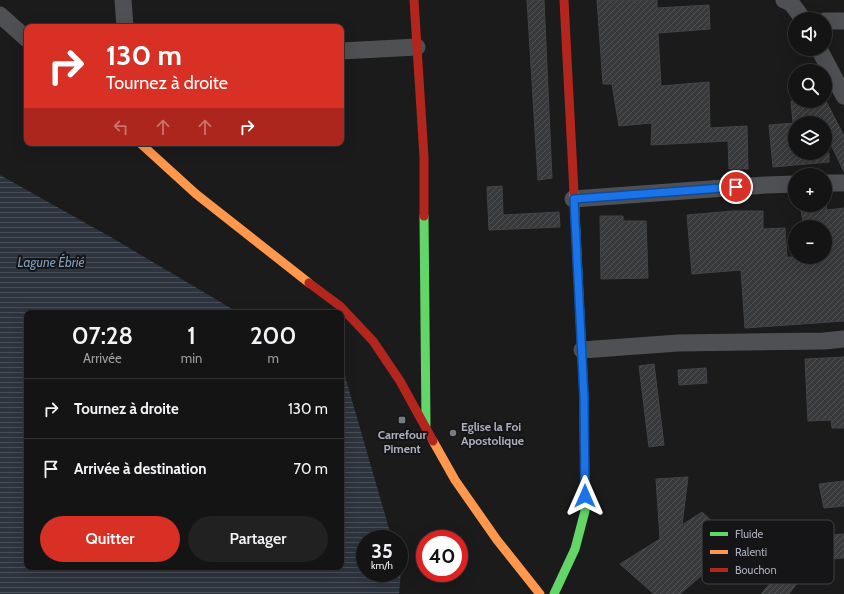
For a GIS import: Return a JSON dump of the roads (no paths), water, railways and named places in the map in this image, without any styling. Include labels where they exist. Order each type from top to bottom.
[{"type":"street","points":[[123,0],[125,24]]},
{"type":"street","points":[[414,0],[424,157],[426,429]]},
{"type":"street","points":[[554,594],[575,549],[585,511],[584,397],[564,0]]},
{"type":"street","points":[[788,1],[797,12]]},
{"type":"street","points":[[0,14],[24,36]]},
{"type":"street","points":[[832,21],[844,21]]},
{"type":"street","points":[[344,51],[417,47]]},
{"type":"street","points":[[823,56],[844,96]]},
{"type":"street","points":[[143,146],[196,194],[344,310]]},
{"type":"street","points":[[832,183],[844,183]]},
{"type":"street","points":[[574,199],[788,184]]},
{"type":"street","points":[[344,310],[373,341],[400,381],[456,480],[496,540],[540,594]]},
{"type":"street","points":[[582,350],[678,343],[824,341],[844,339]]},
{"type":"water","name":"Lagune Ébrié","points":[[0,175],[114,239],[234,310],[24,310],[24,570],[344,570],[344,376],[389,530],[356,530],[356,582],[400,582],[399,594],[0,594]]},
{"type":"place","name":"Carrefour Piment","points":[[402,420]]},
{"type":"place","name":"Eglise la Foi Apostolique","points":[[453,433]]}]
